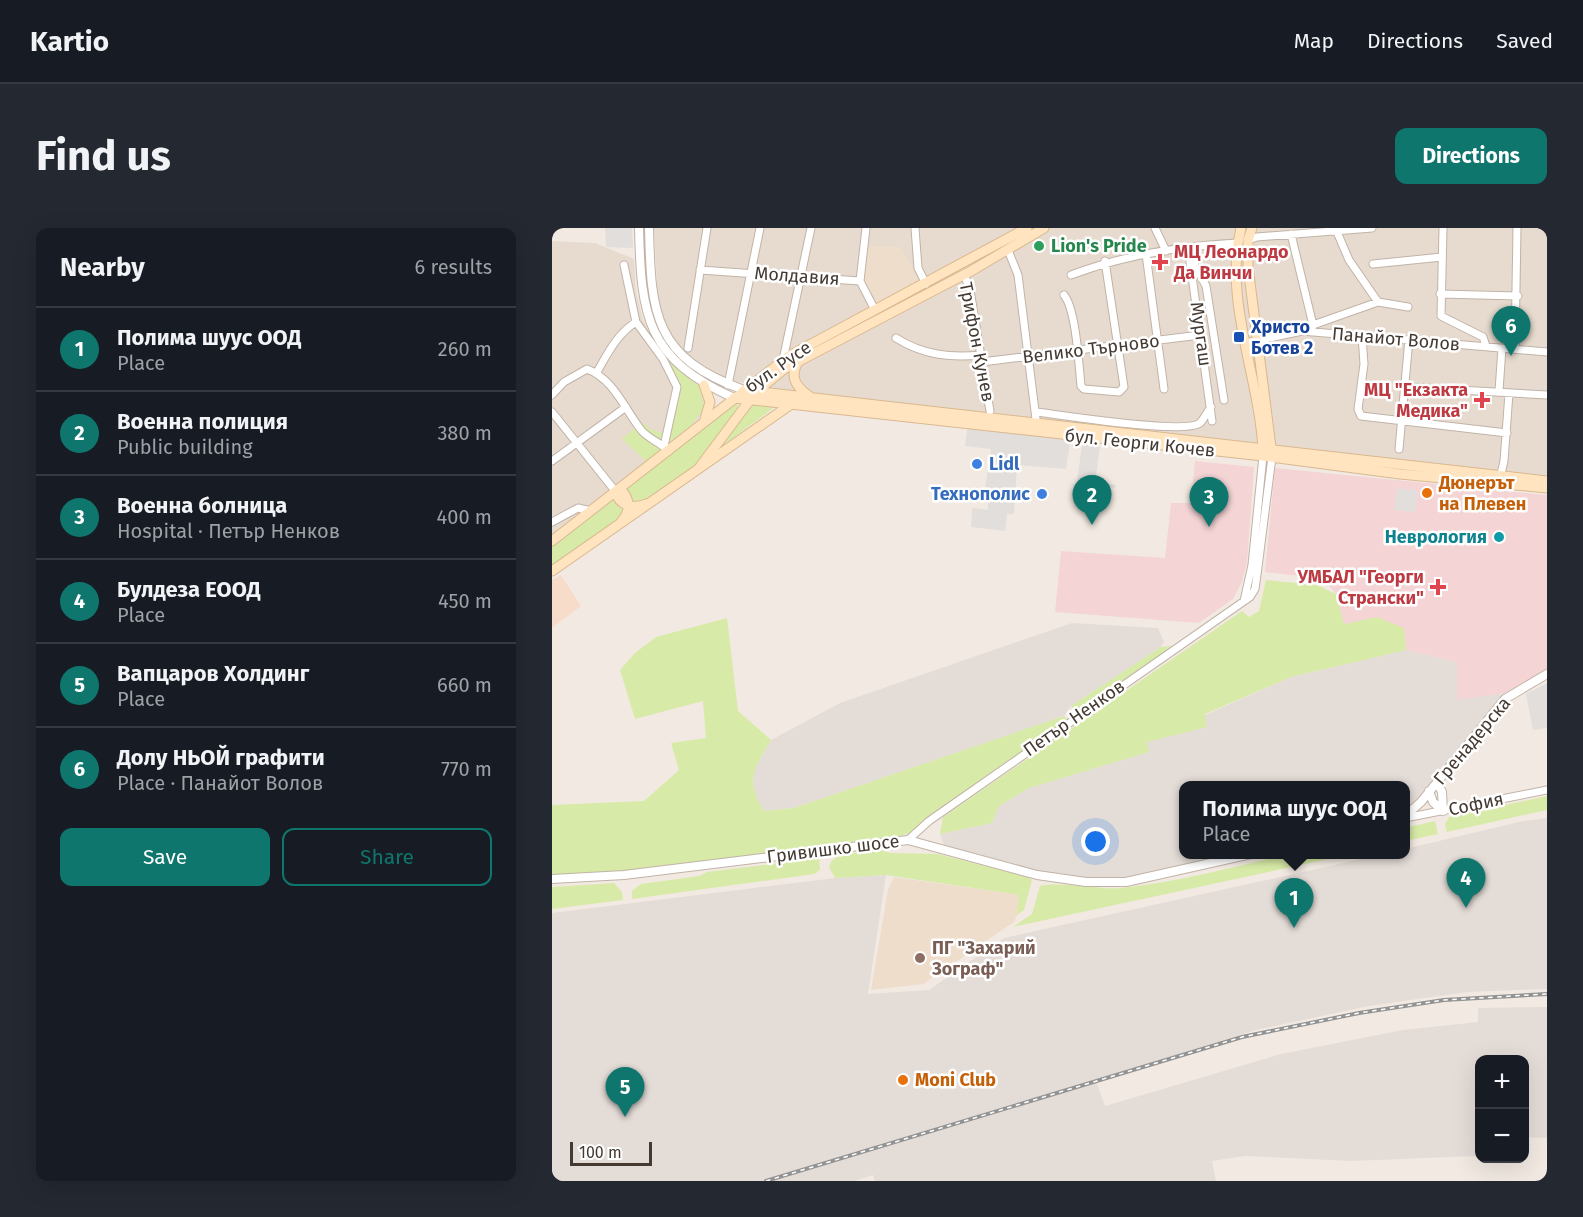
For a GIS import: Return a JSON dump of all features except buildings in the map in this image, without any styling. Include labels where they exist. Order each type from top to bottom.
[{"type":"main road","name":"бул. Русе","points":[[552,541],[616,492],[666,448],[701,425],[783,360],[1027,228]]},
{"type":"main road","name":"бул. Русе","points":[[699,468],[756,392],[799,360],[964,274],[1044,228]]},
{"type":"main road","points":[[1241,228],[1238,243],[1240,306],[1268,453]]},
{"type":"main road","points":[[1252,228],[1248,240],[1248,267],[1268,453]]},
{"type":"main road","points":[[799,360],[794,370],[795,381],[799,389],[811,398]]},
{"type":"main road","points":[[701,425],[710,408],[704,385]]},
{"type":"main road","name":"бул. Георги Кочев","points":[[744,390],[1091,429],[1400,474],[1547,481]]},
{"type":"main road","name":"бул. Георги Кочев","points":[[734,398],[790,405],[1036,422],[1268,453]]},
{"type":"main road","name":"бул. Русе","points":[[552,571],[790,405]]},
{"type":"main road","name":"бул. Георги Кочев","points":[[1500,480],[1547,488]]},
{"type":"main road","points":[[611,532],[624,520],[629,506],[625,493],[616,492]]},
{"type":"main road","points":[[629,506],[641,506],[659,498]]},
{"type":"street","points":[[639,228],[641,290],[648,316],[668,353],[684,370],[704,385],[734,398]]},
{"type":"street","points":[[650,228],[651,292],[662,326],[675,347],[690,363],[706,375],[744,390]]},
{"type":"street","points":[[688,348],[707,228]]},
{"type":"street","points":[[728,385],[760,228]]},
{"type":"street","points":[[783,360],[811,228]]},
{"type":"street","points":[[860,280],[866,228]]},
{"type":"street","points":[[915,228],[918,268],[926,284]]},
{"type":"street","points":[[1155,228],[1166,251]]},
{"type":"street","points":[[1248,240],[1323,230],[1337,232],[1372,228]]},
{"type":"street","points":[[1443,228],[1441,316],[1483,337],[1486,346]]},
{"type":"street","points":[[1515,349],[1518,296],[1517,228]]},
{"type":"street","points":[[1337,232],[1349,260],[1378,302]]},
{"type":"street","points":[[1292,234],[1312,328],[1378,302],[1407,307]]},
{"type":"street","points":[[1071,275],[1105,261],[1188,247],[1238,243]]},
{"type":"street","name":"Мургаш","points":[[1188,247],[1212,421]]},
{"type":"street","points":[[1008,250],[1018,275],[1036,422],[1078,418],[1188,427],[1200,423],[1211,407]]},
{"type":"street","points":[[1146,254],[1164,389]]},
{"type":"street","points":[[1373,264],[1442,257]]},
{"type":"street","points":[[1191,258],[1206,286],[1224,400]]},
{"type":"street","points":[[1064,295],[1069,304],[1078,350],[1081,386],[1084,389],[1119,392],[1124,387],[1105,261]]},
{"type":"street","points":[[552,395],[575,374],[587,369],[597,372],[626,407],[643,433],[666,448],[677,387],[663,358],[636,322],[624,265]]},
{"type":"street","name":"Молдавия","points":[[700,270],[860,280],[876,310]]},
{"type":"street","name":"Трифон Кунев","points":[[964,274],[982,358],[990,411]]},
{"type":"street","points":[[1440,294],[1518,296]]},
{"type":"street","points":[[597,372],[624,329],[636,322]]},
{"type":"street","name":"Панайот Волов","points":[[1246,343],[1312,328],[1362,336],[1547,352]]},
{"type":"street","name":"Велико Търново","points":[[896,338],[919,351],[950,357],[982,358],[1028,356],[1200,335]]},
{"type":"street","points":[[1362,336],[1364,364],[1358,409],[1361,416],[1507,433]]},
{"type":"street","points":[[1399,449],[1409,339]]},
{"type":"street","points":[[1499,391],[1502,348]]},
{"type":"street","points":[[1406,387],[1547,395]]},
{"type":"street","points":[[1500,480],[1507,433],[1509,393]]},
{"type":"street","points":[[552,462],[626,407]]},
{"type":"street","points":[[552,412],[616,492]]},
{"type":"street","points":[[1078,418],[1091,429]]},
{"type":"street","name":"Петър Ненков","points":[[908,840],[929,821],[1244,601],[1255,589],[1270,490],[1268,453]]},
{"type":"street","points":[[552,522],[578,508],[591,511]]},
{"type":"street","name":"Гренадерска","points":[[1410,812],[1505,699],[1547,674]]},
{"type":"street","points":[[1437,782],[1442,792],[1443,811]]},
{"type":"street","name":"София","points":[[1410,816],[1547,790]]},
{"type":"street","points":[[1429,791],[1433,802],[1443,811]]},
{"type":"street","name":"Гривишко шосе","points":[[552,879],[624,875],[908,840],[1037,875],[1086,882],[1126,882],[1232,859]]},
{"type":"shaded area","points":[[605,228],[632,228],[633,248],[606,247]]},
{"type":"shaded area","points":[[654,228],[1547,228],[1547,478],[936,412],[747,384],[714,376],[681,353],[667,331],[658,302]]},
{"type":"shaded area","points":[[552,241],[595,243],[634,259],[636,292],[643,319],[653,340],[672,364],[702,387],[706,409],[692,427],[552,536]]},
{"type":"shaded area","points":[[864,247],[901,247],[922,286],[875,310],[860,281]]},
{"type":"shaded area","points":[[968,424],[1071,436],[1066,469],[1017,465],[1014,514],[1007,514],[1005,531],[971,527],[972,508],[988,510],[988,503],[983,502],[991,449],[965,446]]},
{"type":"shaded area","points":[[1082,444],[1100,447],[1095,482],[1116,485],[1115,488],[1077,483]]},
{"type":"shaded area","points":[[1195,461],[1254,467],[1247,562],[1242,582],[1233,599],[1199,623],[1055,612],[1061,551],[1165,558],[1171,503],[1191,503]]},
{"type":"shaded area","name":"УМБАЛ \"Георги Странски\"","points":[[1275,468],[1547,495],[1547,671],[1505,693],[1457,700],[1457,662],[1406,650],[1404,628],[1344,625],[1336,594],[1323,579],[1265,572]]},
{"type":"shaded area","points":[[1397,488],[1418,491],[1415,512],[1394,510]]},
{"type":"shaded area","points":[[561,575],[581,606],[552,628],[552,580]]},
{"type":"shaded area","points":[[1072,623],[1158,628],[1164,642],[1161,647],[1071,706],[1064,716],[794,808],[764,811],[754,794],[753,772],[771,740],[840,703]]},
{"type":"shaded area","points":[[1406,650],[1457,662],[1458,699],[1505,693],[1410,807],[1410,781],[1179,781],[1179,859],[1215,859],[1125,878],[1088,878],[1039,871],[944,845],[940,834],[992,823],[999,806],[1029,788],[1149,752],[1146,742],[1207,727],[1205,715],[1291,677]]},
{"type":"shaded area","points":[[1547,683],[1547,728],[1533,730],[1526,694]]},
{"type":"shaded area","points":[[1547,818],[1547,989],[1468,992],[1369,1006],[1256,1030],[1096,1080],[1105,1106],[1281,1054],[1403,1030],[1478,1022],[1478,1008],[1547,1007],[1547,1138],[1529,1137],[1529,1055],[1475,1055],[1475,1156],[1351,1161],[1245,1156],[1212,1161],[1216,1181],[875,1181],[873,1175],[855,1181],[552,1181],[552,913],[835,878],[886,875],[868,994],[929,990],[1004,938],[1362,859],[1410,859],[1410,848],[1523,821]]},
{"type":"shaded area","name":"ПГ \"Захарий Зограф\"","points":[[894,877],[1019,895],[1017,915],[1014,922],[923,984],[871,990],[888,890]]},
{"type":"green space","points":[[665,359],[700,387],[704,408],[691,426],[669,442],[667,441],[679,389]]},
{"type":"green space","points":[[735,403],[738,403],[738,408],[701,462],[645,502],[631,503],[627,488]]},
{"type":"green space","points":[[755,404],[772,406],[772,409],[722,446],[750,406]]},
{"type":"green space","points":[[641,423],[647,424],[647,428],[662,433],[662,449],[646,461],[622,439]]},
{"type":"green space","points":[[613,500],[624,508],[619,520],[552,567],[552,546]]},
{"type":"green space","points":[[1266,580],[1317,585],[1336,594],[1344,624],[1377,617],[1404,628],[1406,650],[1291,677],[1205,714],[1207,727],[1147,742],[1149,752],[1029,788],[999,806],[992,823],[940,834],[943,817],[1242,611],[1249,617],[1259,611]]},
{"type":"green space","points":[[727,618],[738,711],[771,740],[756,767],[753,783],[764,811],[794,808],[1064,716],[1070,723],[914,832],[892,838],[625,872],[552,877],[552,805],[644,801],[679,770],[671,743],[706,738],[703,701],[635,719],[620,670],[635,653],[656,637]]},
{"type":"green space","points":[[1172,646],[1174,649],[1076,715],[1071,706],[1161,647]]},
{"type":"green space","points":[[1547,796],[1547,810],[1447,832],[1445,824],[1449,817]]},
{"type":"green space","points":[[1435,821],[1438,834],[1410,840],[1410,827]]},
{"type":"green space","points":[[879,850],[891,853],[938,854],[1028,877],[1032,880],[1024,910],[1017,915],[1019,895],[886,875],[835,878],[829,867],[838,855]]},
{"type":"green space","points":[[819,858],[820,870],[814,874],[632,899],[632,891],[641,884],[699,876],[707,872]]},
{"type":"green space","points":[[1268,859],[1328,859],[1013,927],[1032,914],[1040,886],[1058,884],[1122,888],[1206,874]]},
{"type":"green space","points":[[614,883],[622,892],[623,900],[552,909],[552,887]]},
{"type":"railway","points":[[766,1181],[1242,1037],[1359,1013],[1444,1000],[1547,994]]},
{"type":"place","name":"Lion's Pride","points":[[1039,246]]},
{"type":"place","name":"МЦ Леонардо Да Винчи","points":[[1160,262]]},
{"type":"place","name":"Христо Ботев 2","points":[[1239,337]]},
{"type":"place","name":"Долу НЬОЙ графити","points":[[1511,356]]},
{"type":"place","name":"МЦ \"Екзакта Медика\"","points":[[1482,400]]},
{"type":"place","name":"Lidl","points":[[977,464]]},
{"type":"place","name":"Дюнерът на Плевен","points":[[1427,493]]},
{"type":"place","name":"Технополис","points":[[1042,494]]},
{"type":"place","name":"Военна полиция","points":[[1092,525]]},
{"type":"place","name":"Военна болница","points":[[1209,527]]},
{"type":"place","name":"Неврология","points":[[1499,537]]},
{"type":"place","name":"УМБАЛ \"Георги Странски\"","points":[[1438,587]]},
{"type":"place","name":"Булдеза ЕООД","points":[[1466,908]]},
{"type":"place","name":"Полима шуус ООД","points":[[1294,928]]},
{"type":"place","name":"ПГ \"Захарий Зограф\"","points":[[920,958]]},
{"type":"place","name":"Moni Club","points":[[903,1080]]},
{"type":"place","name":"Вапцаров Холдинг","points":[[625,1117]]}]
